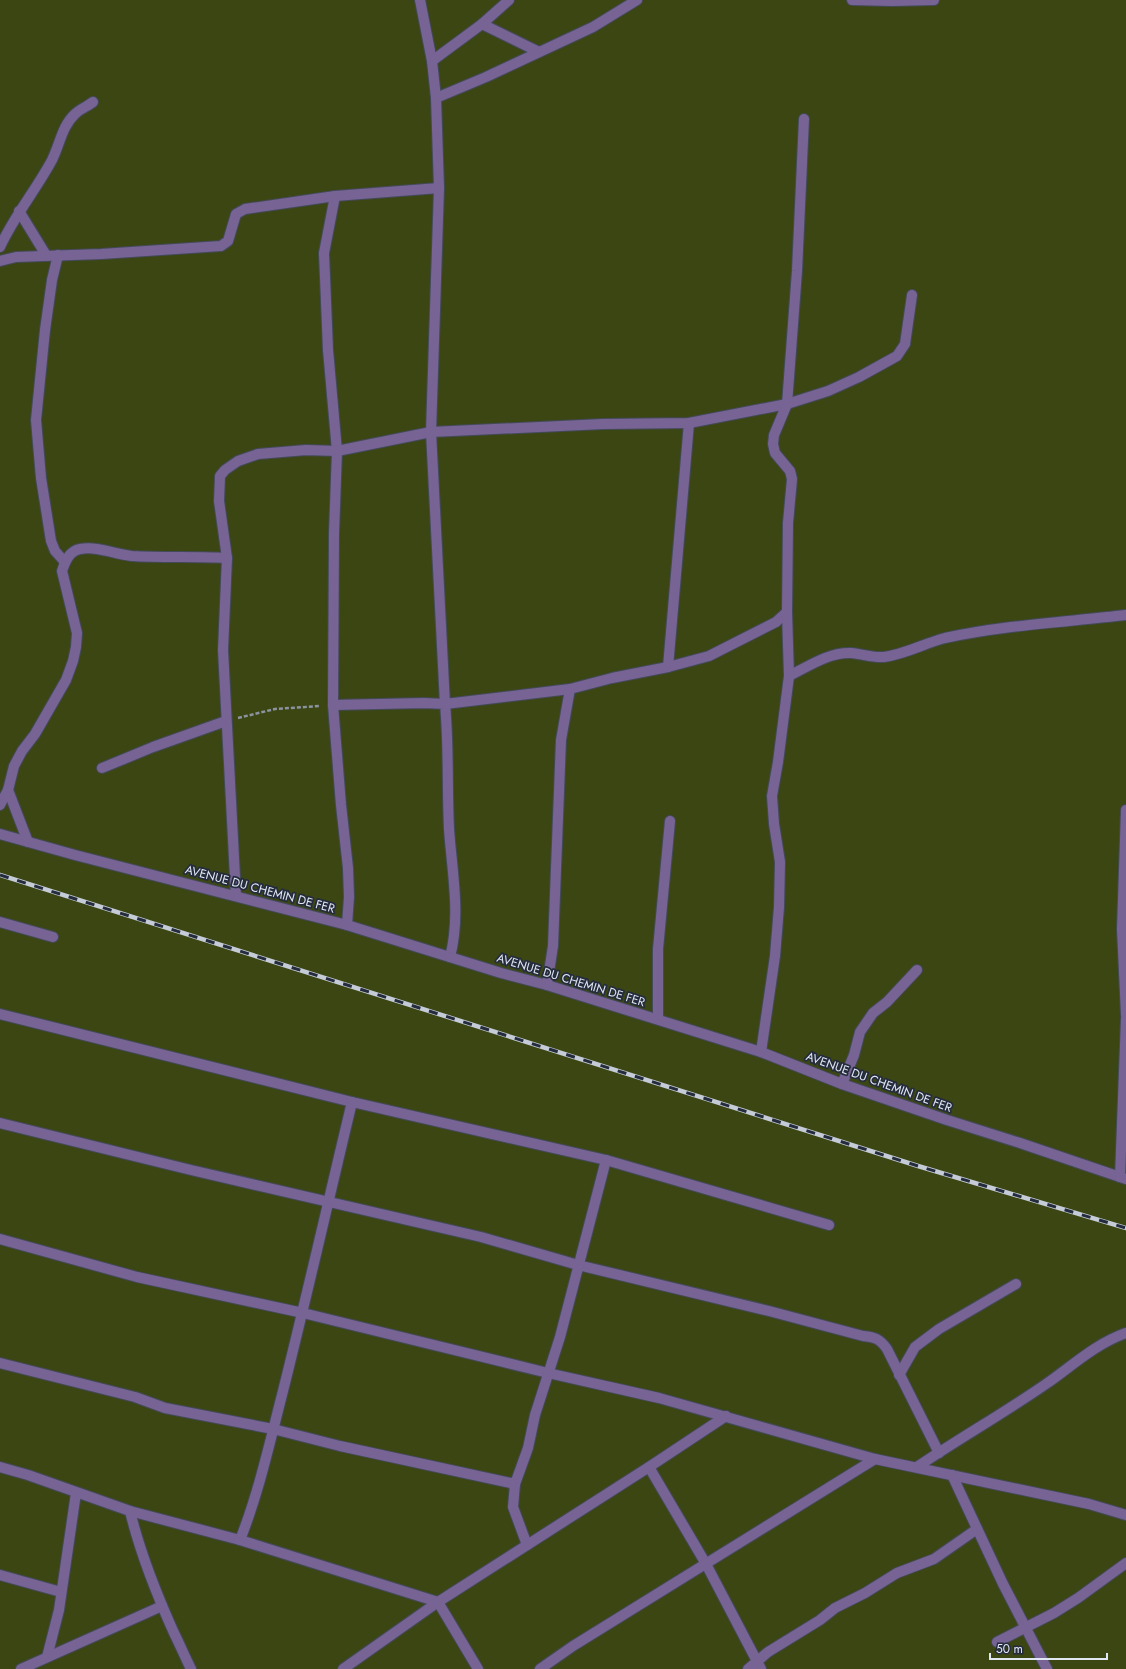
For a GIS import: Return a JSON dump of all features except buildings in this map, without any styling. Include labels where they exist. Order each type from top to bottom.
[{"type":"street","points":[[420,0],[432,61],[436,98],[439,188],[431,432],[445,704],[449,829],[456,913],[454,940],[450,957]]},
{"type":"street","points":[[432,61],[482,24],[509,0]]},
{"type":"street","points":[[436,98],[486,77],[593,27],[637,0]]},
{"type":"street","points":[[852,0],[934,0]]},
{"type":"street","points":[[482,24],[539,52]]},
{"type":"street","points":[[0,247],[19,211],[40,181],[53,158],[64,128],[76,113],[93,102]]},
{"type":"street","points":[[761,1052],[775,956],[779,907],[780,862],[774,824],[772,796],[789,676],[787,612],[788,523],[792,479],[790,470],[775,453],[773,444],[774,434],[787,404],[797,271],[804,120]]},
{"type":"street","points":[[0,261],[16,257],[160,251],[221,246],[228,241],[236,214],[245,209],[335,196],[439,188]]},
{"type":"street","points":[[335,196],[324,253],[328,350],[337,451],[334,533],[333,705],[348,868],[349,897],[347,925]]},
{"type":"street","points":[[19,211],[46,255]]},
{"type":"street","points":[[58,255],[52,280],[45,330],[36,420],[41,478],[51,541],[55,551],[65,562]]},
{"type":"street","points":[[236,896],[223,650],[227,558],[219,501],[220,476],[225,470],[238,461],[258,454],[306,450],[337,451],[431,432],[603,424],[689,423],[787,404],[828,391],[859,377],[897,356],[905,344],[912,295]]},
{"type":"street","points":[[668,668],[689,423]]},
{"type":"street","points":[[0,805],[8,790],[14,766],[22,751],[35,734],[66,680],[73,662],[76,647],[76,633],[62,571],[68,556],[79,549],[103,550],[132,556],[198,556],[227,558]]},
{"type":"street","points":[[333,705],[445,704],[570,689],[612,678],[668,668],[709,656],[724,650],[776,622],[787,612]]},
{"type":"street","points":[[789,676],[824,658],[839,654],[852,653],[872,657],[884,657],[944,638],[1010,626],[1126,615]]},
{"type":"street","points":[[547,985],[553,946],[562,740],[570,689]]},
{"type":"street","points":[[102,768],[153,747],[226,722]]},
{"type":"street","points":[[8,790],[28,842]]},
{"type":"street","points":[[1126,810],[1122,929],[1126,1015]]},
{"type":"street","points":[[658,1020],[658,949],[670,821]]},
{"type":"street","name":"AVENUE DU CHEMIN DE FER","points":[[0,834],[347,925],[501,973],[547,985],[761,1052],[842,1084],[1123,1178]]},
{"type":"street","points":[[0,922],[53,937]]},
{"type":"street","points":[[842,1084],[854,1055],[860,1032],[873,1013],[887,1002],[917,970]]},
{"type":"street","points":[[0,1014],[352,1102],[606,1160],[829,1225]]},
{"type":"street","points":[[1123,1178],[1126,1018]]},
{"type":"street","points":[[240,1540],[251,1513],[303,1313],[352,1102]]},
{"type":"street","points":[[0,1123],[328,1202],[481,1236],[578,1265],[769,1311],[863,1336],[876,1337],[882,1342],[939,1452]]},
{"type":"street","points":[[527,1545],[513,1507],[515,1484],[528,1448],[535,1415],[560,1337],[606,1160]]},
{"type":"street","points":[[0,1239],[137,1277],[303,1313],[548,1373],[659,1398],[875,1459],[1089,1504],[1126,1515]]},
{"type":"street","points":[[899,1375],[915,1347],[939,1330],[1016,1284]]},
{"type":"street","points":[[918,1467],[1046,1384],[1095,1348],[1126,1333]]},
{"type":"street","points":[[0,1363],[135,1397],[165,1408],[273,1429],[340,1446],[515,1484]]},
{"type":"street","points":[[343,1669],[438,1602],[726,1416]]},
{"type":"street","points":[[540,1669],[573,1646],[875,1459]]},
{"type":"street","points":[[0,1467],[28,1475],[130,1511],[240,1540],[438,1602],[478,1669]]},
{"type":"street","points":[[649,1467],[706,1564],[759,1665]]},
{"type":"street","points":[[952,1475],[977,1529],[1047,1669]]},
{"type":"street","points":[[47,1657],[59,1610],[76,1493]]},
{"type":"street","points":[[130,1511],[146,1564],[162,1606],[191,1669]]},
{"type":"street","points":[[748,1669],[759,1665],[768,1652],[820,1620],[835,1608],[865,1593],[897,1573],[934,1559],[977,1529]]},
{"type":"street","points":[[997,1642],[1054,1613],[1078,1598],[1126,1563]]},
{"type":"street","points":[[0,1575],[61,1592]]},
{"type":"street","points":[[21,1669],[162,1606]]},
{"type":"path","points":[[226,722],[276,709],[333,705]]},
{"type":"green space","points":[[0,0],[1126,0],[1126,1669],[0,1669]]},
{"type":"railway","points":[[0,875],[918,1166],[1126,1228]]}]
